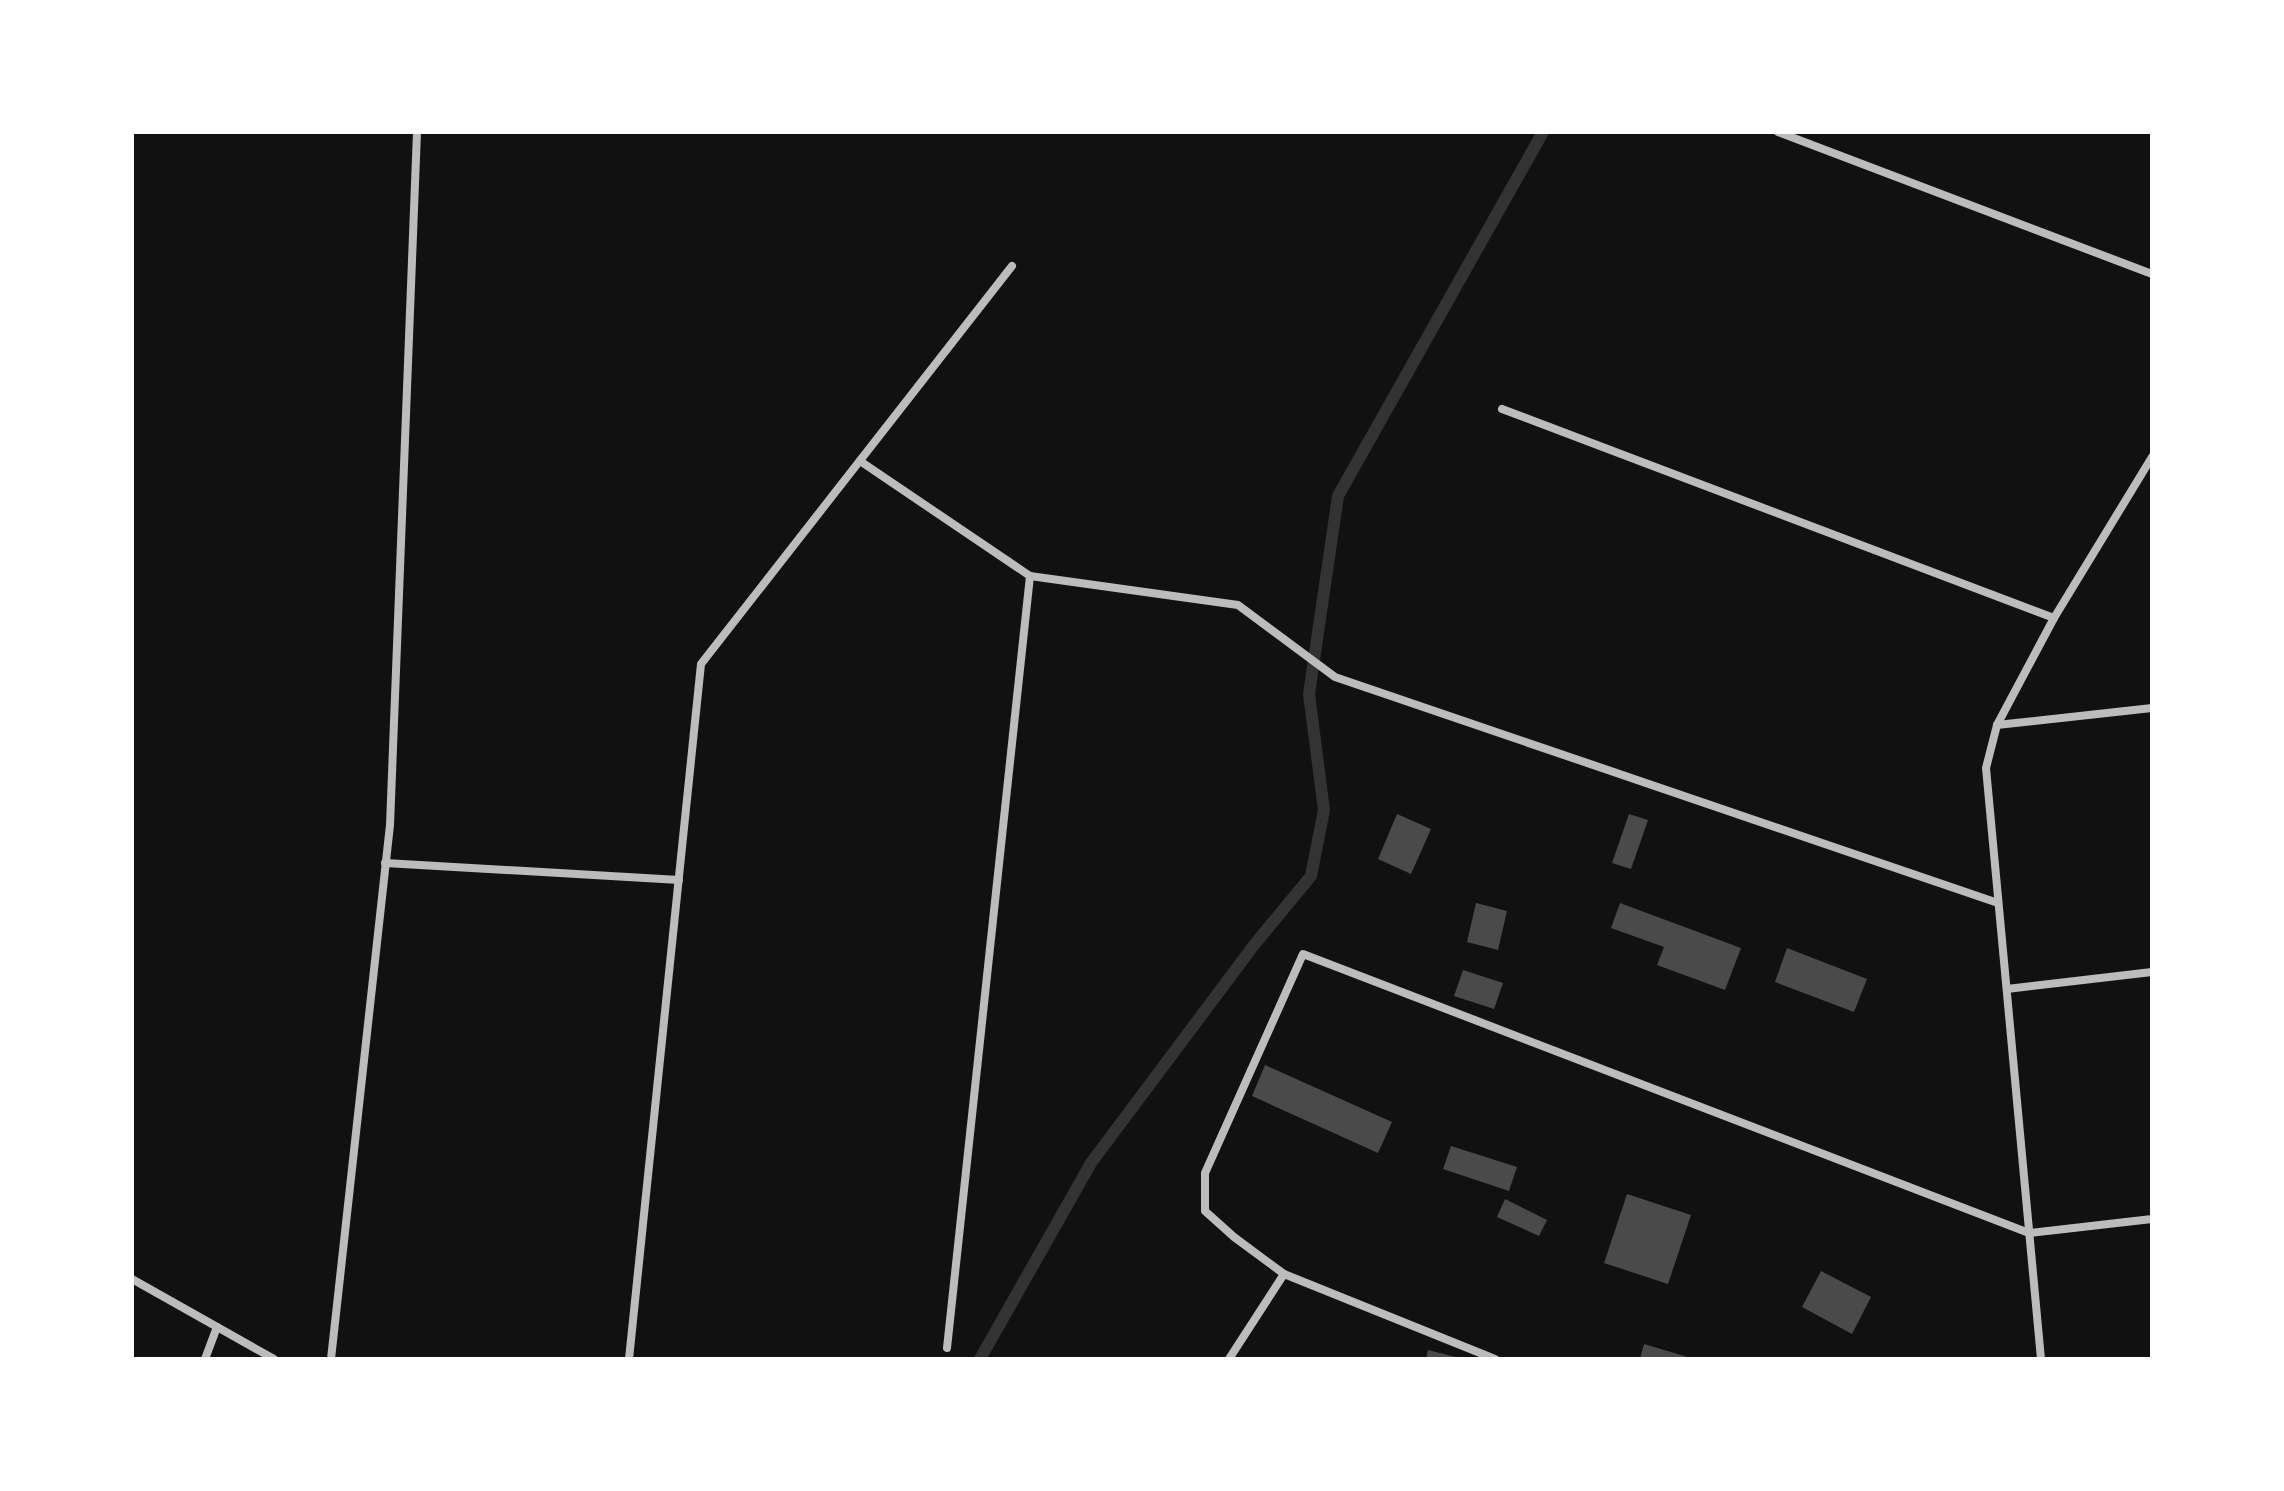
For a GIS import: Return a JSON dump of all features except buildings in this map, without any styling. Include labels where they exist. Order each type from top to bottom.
[{"type":"street","points":[[331,1359],[390,825],[417,132]]},
{"type":"street","points":[[1778,132],[2152,274]]},
{"type":"street","points":[[629,1359],[701,664],[1012,266]]},
{"type":"street","points":[[1502,409],[2054,618]]},
{"type":"street","points":[[2041,1359],[1986,768],[1997,725],[2054,618],[2152,457]]},
{"type":"street","points":[[860,461],[1030,576],[1238,605],[1335,677],[1998,903]]},
{"type":"street","points":[[947,1348],[1030,576]]},
{"type":"street","points":[[1997,725],[2152,708]]},
{"type":"street","points":[[385,863],[679,880]]},
{"type":"street","points":[[1495,1359],[1284,1274],[1205,1211],[1205,1173],[1303,954],[2029,1233],[2152,1219]]},
{"type":"street","points":[[2007,989],[2152,972]]},
{"type":"street","points":[[1229,1359],[1284,1274]]},
{"type":"street","points":[[132,1279],[274,1359]]},
{"type":"street","points":[[205,1359],[217,1327]]},
{"type":"waterway","points":[[980,1359],[1091,1163],[1254,945],[1311,876],[1324,810],[1309,694],[1338,496],[1543,132]]}]
